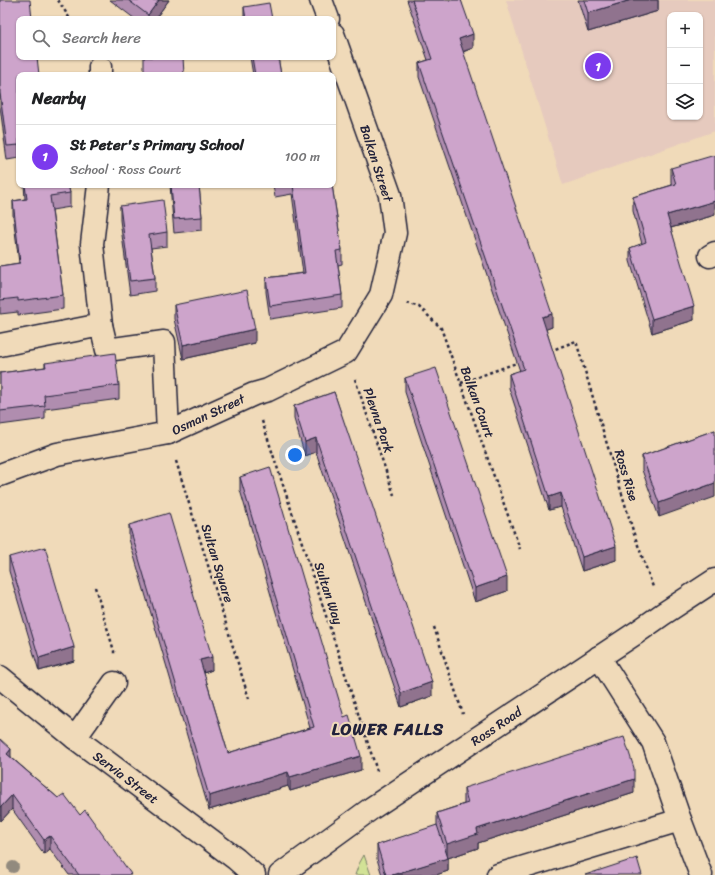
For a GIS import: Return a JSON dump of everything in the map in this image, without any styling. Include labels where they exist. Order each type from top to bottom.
[{"type":"street","points":[[321,0],[327,16]]},
{"type":"street","name":"Balkan Street","points":[[336,42],[390,195],[395,233],[382,295]]},
{"type":"street","points":[[99,188],[92,244],[101,325],[107,350],[164,342],[168,433]]},
{"type":"street","points":[[346,352],[382,295]]},
{"type":"street","points":[[0,345],[101,325]]},
{"type":"street","name":"Osman Street","points":[[0,475],[57,454],[168,433],[254,394],[268,390],[346,352]]},
{"type":"street","name":"Ross Road","points":[[280,875],[386,799],[715,580]]},
{"type":"street","points":[[600,657],[653,742],[701,875]]},
{"type":"street","name":"Servia Street","points":[[0,677],[75,738],[236,859],[254,875]]},
{"type":"street","points":[[75,738],[114,683]]},
{"type":"street","points":[[498,875],[680,820]]},
{"type":"path","points":[[58,0],[68,16]]},
{"type":"path","name":"Balkan Court","points":[[382,295],[419,306],[441,328],[520,548]]},
{"type":"path","name":"Ross Rise","points":[[547,352],[576,341],[634,534],[663,614]]},
{"type":"path","name":"Plevna Park","points":[[346,352],[394,495]]},
{"type":"path","points":[[461,383],[526,359]]},
{"type":"path","name":"Sultan Way","points":[[254,394],[386,799]]},
{"type":"path","name":"Sultan Square","points":[[168,433],[249,699]]},
{"type":"path","points":[[95,587],[114,651],[114,683]]},
{"type":"path","points":[[434,627],[472,742]]},
{"type":"shaded area","points":[[506,0],[715,0],[715,131],[563,185]]},
{"type":"green space","points":[[364,855],[371,875],[355,875],[359,864]]},
{"type":"building","points":[[0,0],[30,0],[32,16],[16,16],[16,60],[37,60],[39,72],[16,72],[16,145],[7,146],[0,93]]},
{"type":"building","points":[[128,0],[159,0],[148,15]]},
{"type":"building","points":[[412,0],[461,0],[473,34],[459,39],[552,314],[542,317],[616,546],[582,557],[561,493],[549,497],[509,374],[524,369],[419,63],[432,59]]},
{"type":"building","points":[[584,0],[631,0],[588,13]]},
{"type":"building","points":[[269,3],[271,16],[246,16],[244,7]]},
{"type":"building","points":[[144,60],[183,60],[184,72],[144,72]]},
{"type":"building","points":[[252,60],[278,60],[280,72],[254,72]]},
{"type":"building","points":[[715,155],[715,201],[667,215],[694,306],[652,319],[630,248],[646,242],[633,197],[676,184],[671,168]]},
{"type":"building","points":[[25,188],[69,188],[70,193],[50,196],[63,295],[18,301],[18,298],[0,300],[0,266],[20,263],[13,201],[27,199]]},
{"type":"building","points":[[171,188],[199,188],[202,217],[174,219]]},
{"type":"building","points":[[293,188],[332,188],[342,250],[336,251],[342,295],[270,306],[266,278],[305,273]]},
{"type":"building","points":[[163,200],[167,232],[149,235],[155,278],[130,281],[120,206]]},
{"type":"building","points":[[247,290],[255,329],[183,345],[174,305]]},
{"type":"building","points":[[115,353],[119,385],[44,395],[45,406],[0,411],[0,373],[46,367],[45,363]]},
{"type":"building","points":[[436,368],[507,577],[475,588],[405,378]]},
{"type":"building","points":[[334,392],[432,682],[401,693],[316,438],[305,442],[294,406]]},
{"type":"building","points":[[715,430],[715,483],[659,503],[642,456]]},
{"type":"building","points":[[270,467],[344,717],[349,715],[361,756],[290,777],[288,772],[209,796],[129,525],[169,513],[212,657],[200,660],[228,753],[314,727],[240,477]]},
{"type":"building","points":[[45,547],[74,647],[39,658],[9,557]]},
{"type":"building","points":[[624,737],[634,768],[634,779],[477,829],[478,834],[447,844],[437,813],[468,803],[464,788]]},
{"type":"building","points":[[0,739],[11,749],[7,754],[58,798],[64,794],[80,815],[85,810],[131,874],[79,875],[50,836],[44,840],[12,795],[1,807],[0,806]]},
{"type":"building","points":[[437,825],[448,858],[392,875],[386,875],[377,845]]},
{"type":"building","points":[[637,858],[642,875],[585,875]]},
{"type":"place","name":"St Peter's Primary School","points":[[598,66]]},
{"type":"district","name":"LOWER FALLS","points":[[388,729]]}]
